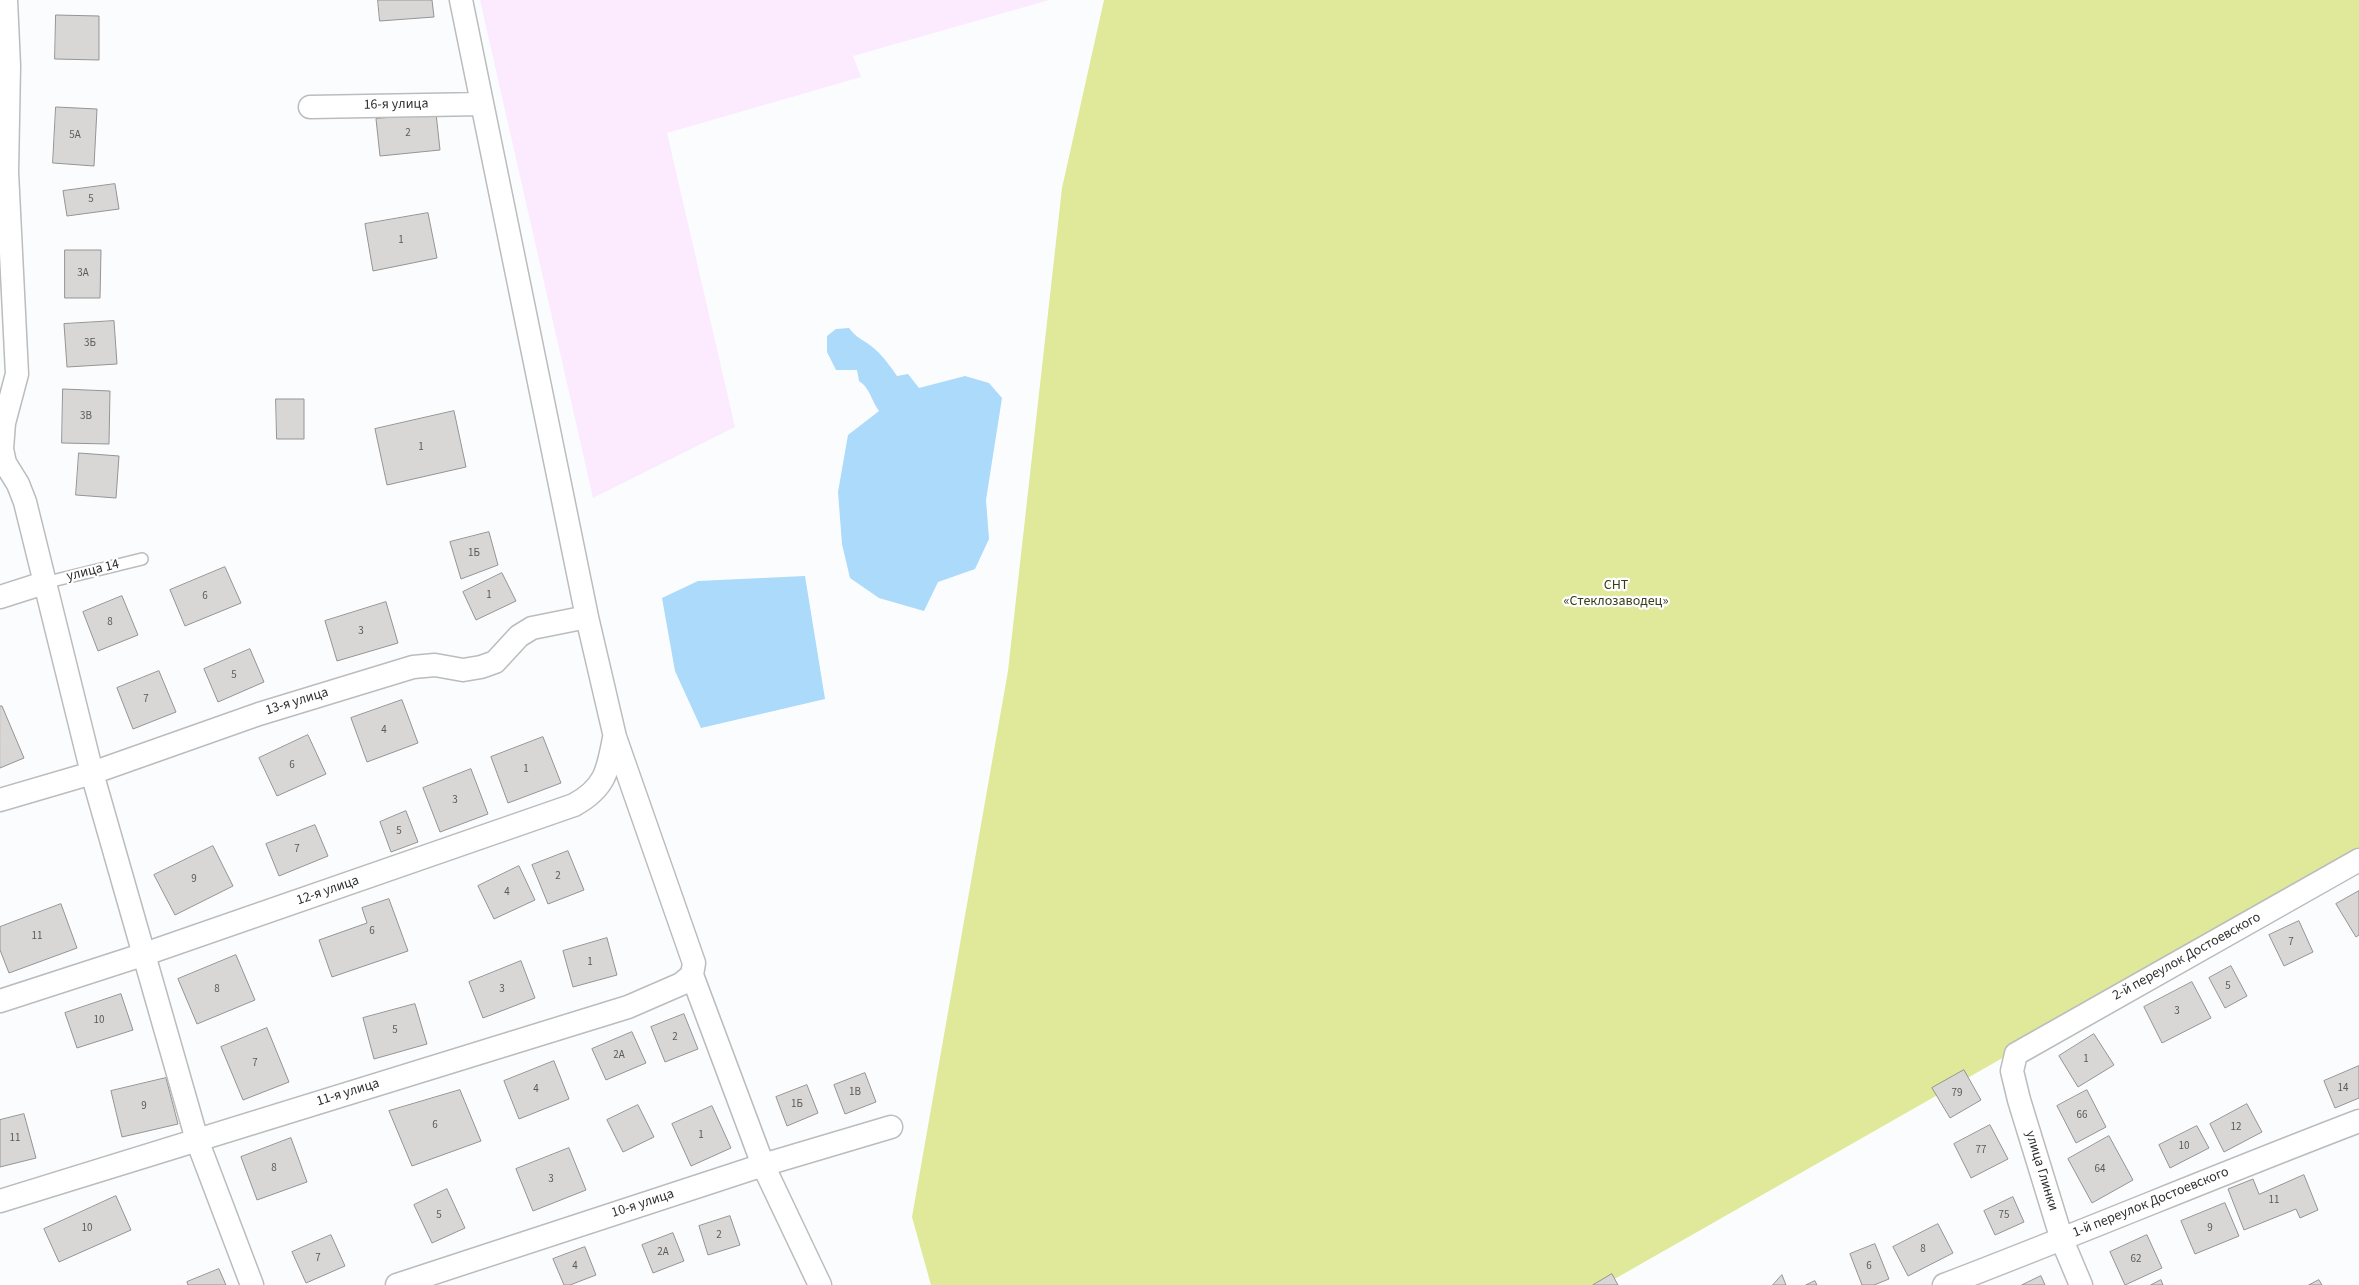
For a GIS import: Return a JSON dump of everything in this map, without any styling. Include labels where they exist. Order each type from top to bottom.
[{"type":"street","points":[[6,0],[9,66],[7,172],[17,374],[4,423],[2,449],[5,463],[18,484],[25,502],[92,773],[197,1140],[252,1285]]},
{"type":"street","points":[[461,0],[588,617],[615,737],[694,963],[692,975],[763,1165],[820,1285]]},
{"type":"street","name":"16-я улица","points":[[310,107],[482,104]]},
{"type":"street","points":[[0,597],[44,583]]},
{"type":"street","name":"13-я улица","points":[[0,800],[92,773],[259,714],[413,667],[435,665],[463,670],[480,668],[495,662],[519,636],[532,628],[588,617]]},
{"type":"street","name":"12-я улица","points":[[0,1001],[145,954],[574,806],[598,789],[608,770],[615,737]]},
{"type":"street","name":"2-й переулок Достоевского","points":[[2016,1054],[2359,860]]},
{"type":"street","name":"11-я улица","points":[[0,1201],[628,1007],[682,984],[692,975]]},
{"type":"street","name":"улица Глинки","points":[[2016,1054],[2012,1071],[2062,1240],[2081,1285]]},
{"type":"street","name":"1-й переулок Достоевского","points":[[1944,1285],[2062,1240],[2097,1223],[2359,1121]]},
{"type":"street","name":"10-я улица","points":[[397,1285],[763,1165],[891,1127]]},
{"type":"lane","name":"улица 14","points":[[44,583],[142,558]]},
{"type":"shaded area","points":[[480,0],[1049,0],[853,56],[861,77],[667,133],[735,427],[593,498]]},
{"type":"green space","name":"СНТ «Стеклозаводец»","points":[[1104,0],[2359,0],[2359,855],[1604,1285],[931,1285],[912,1217],[1008,671],[1062,188]]},
{"type":"water","points":[[849,328],[855,335],[880,354],[897,376],[908,374],[919,388],[965,376],[989,383],[1002,398],[986,500],[989,539],[975,569],[938,582],[924,611],[879,598],[850,578],[842,544],[838,492],[848,435],[879,411],[868,391],[859,381],[857,370],[836,370],[827,352],[827,336],[836,329]]},
{"type":"water","points":[[805,576],[825,699],[701,728],[675,671],[662,598],[698,581]]},
{"type":"building","points":[[378,0],[432,0],[434,17],[380,21]]},
{"type":"building","points":[[56,15],[99,16],[99,60],[55,59]]},
{"type":"building","points":[[56,107],[97,109],[94,166],[53,163]]},
{"type":"building","points":[[436,113],[440,150],[380,156],[376,119]]},
{"type":"building","points":[[115,184],[119,209],[67,216],[63,191]]},
{"type":"building","points":[[428,213],[437,258],[373,271],[365,224]]},
{"type":"building","points":[[65,250],[101,250],[100,298],[65,298]]},
{"type":"building","points":[[114,321],[117,364],[67,367],[64,324]]},
{"type":"building","points":[[63,389],[110,391],[109,444],[62,443]]},
{"type":"building","points":[[276,399],[304,399],[304,439],[277,439]]},
{"type":"building","points":[[454,411],[466,467],[387,485],[375,429]]},
{"type":"building","points":[[79,453],[119,456],[116,498],[76,495]]},
{"type":"building","points":[[489,532],[498,565],[461,579],[450,542]]},
{"type":"building","points":[[225,567],[241,603],[185,626],[170,590]]},
{"type":"building","points":[[502,573],[516,601],[476,620],[463,592]]},
{"type":"building","points":[[122,596],[138,635],[98,651],[83,612]]},
{"type":"building","points":[[386,602],[398,643],[337,661],[325,621]]},
{"type":"building","points":[[250,649],[264,682],[218,702],[204,669]]},
{"type":"building","points":[[159,671],[176,712],[133,729],[117,688]]},
{"type":"building","points":[[402,700],[418,743],[367,762],[351,718]]},
{"type":"building","points":[[0,706],[2,706],[24,758],[0,768]]},
{"type":"building","points":[[308,735],[326,774],[277,796],[259,758]]},
{"type":"building","points":[[543,737],[561,783],[508,803],[491,757]]},
{"type":"building","points":[[471,769],[488,814],[440,832],[423,788]]},
{"type":"building","points":[[406,811],[418,842],[391,852],[380,822]]},
{"type":"building","points":[[315,825],[328,856],[279,876],[266,844]]},
{"type":"building","points":[[213,846],[233,886],[175,915],[154,875]]},
{"type":"building","points":[[568,851],[584,890],[548,904],[532,865]]},
{"type":"building","points":[[519,866],[535,900],[494,919],[478,886]]},
{"type":"building","points":[[2359,891],[2359,935],[2356,937],[2336,904]]},
{"type":"building","points":[[389,899],[408,951],[332,977],[319,940],[367,923],[362,908]]},
{"type":"building","points":[[61,904],[77,948],[9,973],[0,950],[0,927]]},
{"type":"building","points":[[2299,921],[2313,952],[2284,966],[2269,935]]},
{"type":"building","points":[[607,938],[617,975],[573,987],[563,951]]},
{"type":"building","points":[[236,955],[255,1000],[197,1024],[178,979]]},
{"type":"building","points":[[521,961],[535,998],[483,1018],[469,982]]},
{"type":"building","points":[[2231,966],[2247,996],[2225,1008],[2209,978]]},
{"type":"building","points":[[2192,982],[2211,1018],[2162,1043],[2144,1007]]},
{"type":"building","points":[[121,994],[133,1030],[77,1048],[65,1013]]},
{"type":"building","points":[[415,1004],[427,1044],[374,1059],[363,1018]]},
{"type":"building","points":[[684,1014],[698,1049],[665,1062],[651,1027]]},
{"type":"building","points":[[267,1028],[289,1082],[243,1100],[221,1047]]},
{"type":"building","points":[[632,1032],[646,1063],[606,1080],[592,1049]]},
{"type":"building","points":[[2094,1034],[2114,1065],[2078,1087],[2059,1056]]},
{"type":"building","points":[[554,1061],[569,1099],[519,1119],[504,1081]]},
{"type":"building","points":[[2359,1066],[2359,1098],[2335,1108],[2324,1081]]},
{"type":"building","points":[[1964,1070],[1981,1100],[1950,1118],[1932,1088]]},
{"type":"building","points":[[865,1073],[876,1102],[845,1114],[834,1085]]},
{"type":"building","points":[[166,1078],[178,1124],[122,1137],[111,1091]]},
{"type":"building","points":[[807,1085],[818,1113],[787,1126],[776,1097]]},
{"type":"building","points":[[460,1090],[481,1141],[412,1166],[389,1111]]},
{"type":"building","points":[[2087,1090],[2106,1127],[2076,1143],[2057,1106]]},
{"type":"building","points":[[2247,1104],[2262,1132],[2224,1152],[2210,1124]]},
{"type":"building","points":[[638,1105],[654,1137],[623,1152],[607,1120]]},
{"type":"building","points":[[712,1106],[731,1148],[691,1166],[672,1124]]},
{"type":"building","points":[[24,1114],[36,1158],[0,1167],[0,1120]]},
{"type":"building","points":[[1990,1125],[2008,1159],[1971,1178],[1954,1144]]},
{"type":"building","points":[[2197,1126],[2209,1148],[2170,1168],[2159,1145]]},
{"type":"building","points":[[2109,1136],[2133,1180],[2092,1203],[2068,1159]]},
{"type":"building","points":[[291,1138],[307,1182],[257,1200],[241,1157]]},
{"type":"building","points":[[569,1148],[586,1190],[533,1211],[516,1169]]},
{"type":"building","points":[[2304,1175],[2318,1210],[2300,1218],[2296,1209],[2244,1230],[2228,1189],[2253,1179],[2259,1194]]},
{"type":"building","points":[[447,1189],[465,1228],[432,1243],[414,1205]]},
{"type":"building","points":[[116,1196],[131,1230],[59,1262],[44,1229]]},
{"type":"building","points":[[2013,1197],[2024,1222],[1995,1235],[1984,1211]]},
{"type":"building","points":[[2225,1203],[2239,1236],[2195,1254],[2181,1221]]},
{"type":"building","points":[[730,1216],[740,1245],[708,1255],[699,1226]]},
{"type":"building","points":[[1938,1224],[1953,1253],[1908,1276],[1893,1247]]},
{"type":"building","points":[[673,1233],[684,1261],[653,1273],[642,1245]]},
{"type":"building","points":[[331,1235],[345,1266],[306,1283],[292,1252]]},
{"type":"building","points":[[2147,1235],[2162,1268],[2125,1285],[2110,1252]]},
{"type":"building","points":[[1875,1244],[1889,1279],[1874,1285],[1862,1285],[1850,1254]]},
{"type":"building","points":[[585,1247],[596,1275],[570,1285],[564,1285],[553,1259]]},
{"type":"building","points":[[219,1269],[226,1285],[188,1285],[187,1282]]},
{"type":"building","points":[[1612,1274],[1618,1285],[1593,1285]]},
{"type":"building","points":[[1782,1275],[1786,1285],[1773,1285]]},
{"type":"building","points":[[2041,1276],[2045,1285],[2022,1285]]},
{"type":"building","points":[[2161,1280],[2163,1285],[2151,1285]]},
{"type":"building","points":[[2319,1280],[2322,1285],[2309,1285]]},
{"type":"building","points":[[1815,1281],[1817,1285],[1806,1285]]}]
